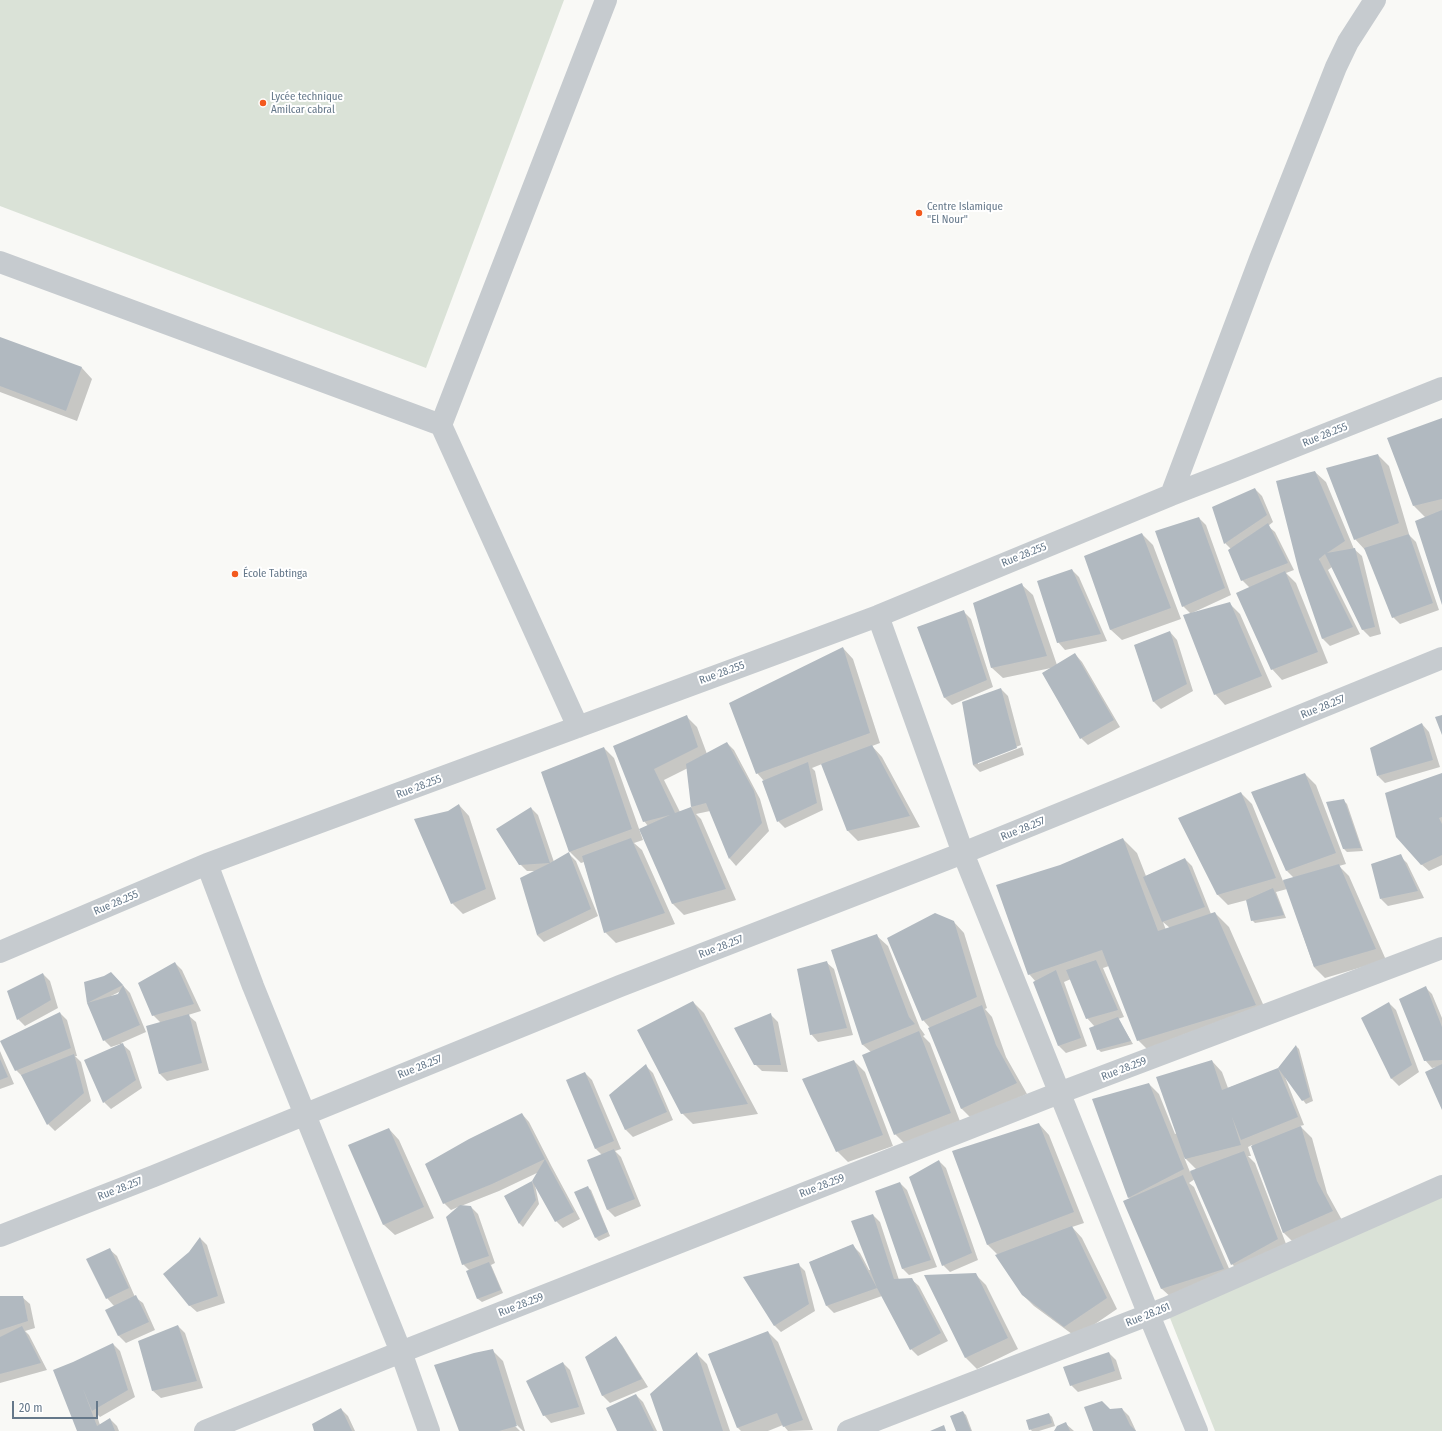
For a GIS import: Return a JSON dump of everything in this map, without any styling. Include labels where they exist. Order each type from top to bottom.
[{"type":"street","points":[[441,426],[606,0]]},
{"type":"street","points":[[1171,495],[1260,259],[1336,67],[1348,42],[1375,0]]},
{"type":"street","points":[[0,262],[441,426],[578,727]]},
{"type":"street","name":"Rue 28.255","points":[[0,952],[207,864],[878,616],[1171,495],[1233,472],[1442,388]]},
{"type":"street","points":[[878,616],[964,853],[1197,1431]]},
{"type":"street","name":"Rue 28.257","points":[[0,1236],[154,1176],[627,983],[964,853],[1442,658]]},
{"type":"street","points":[[207,864],[253,986],[401,1352],[429,1431]]},
{"type":"street","name":"Rue 28.259","points":[[205,1431],[401,1352],[1060,1093],[1442,948]]},
{"type":"street","name":"Rue 28.261","points":[[848,1431],[1149,1315],[1442,1186]]},
{"type":"shaded area","name":"Lycée technique Amilcar cabral","points":[[0,0],[564,0],[426,368],[0,206]]},
{"type":"shaded area","points":[[1442,1186],[1442,1431],[1215,1431],[1166,1308]]},
{"type":"building","points":[[0,337],[82,367],[66,411],[0,386]]},
{"type":"building","points":[[1442,418],[1442,499],[1413,506],[1387,438]]},
{"type":"building","points":[[1378,454],[1399,523],[1354,540],[1326,468]]},
{"type":"building","points":[[1315,471],[1345,541],[1327,553],[1355,548],[1375,627],[1362,630],[1325,554],[1319,559],[1353,627],[1322,639],[1299,572],[1276,481]]},
{"type":"building","points":[[1255,488],[1267,515],[1224,544],[1212,507]]},
{"type":"building","points":[[1442,510],[1442,605],[1415,521]]},
{"type":"building","points":[[1199,517],[1225,588],[1182,607],[1155,531]]},
{"type":"building","points":[[1268,523],[1288,563],[1241,581],[1228,550]]},
{"type":"building","points":[[1142,533],[1171,608],[1110,630],[1084,556]]},
{"type":"building","points":[[1409,534],[1433,603],[1392,618],[1364,548]]},
{"type":"building","points":[[1072,569],[1101,634],[1057,643],[1037,581]]},
{"type":"building","points":[[1285,571],[1318,652],[1271,670],[1236,593]]},
{"type":"building","points":[[1022,583],[1047,656],[991,668],[973,603]]},
{"type":"building","points":[[1230,602],[1262,676],[1214,695],[1183,615]]},
{"type":"building","points":[[964,610],[987,680],[944,698],[917,627]]},
{"type":"building","points":[[1170,631],[1187,684],[1153,702],[1134,645]]},
{"type":"building","points":[[843,647],[870,733],[756,774],[729,703]]},
{"type":"building","points":[[1075,653],[1114,720],[1080,739],[1042,673]]},
{"type":"building","points":[[1001,688],[1017,748],[973,765],[962,702]]},
{"type":"building","points":[[687,715],[698,747],[654,769],[675,813],[691,807],[726,889],[672,904],[639,829],[670,815],[643,822],[613,746]]},
{"type":"building","points":[[1442,715],[1442,735],[1435,717]]},
{"type":"building","points":[[1422,723],[1433,760],[1377,776],[1370,748]]},
{"type":"building","points":[[727,742],[754,791],[762,823],[729,859],[706,803],[691,807],[686,764]]},
{"type":"building","points":[[872,745],[910,816],[847,831],[821,764]]},
{"type":"building","points":[[604,747],[632,829],[569,852],[541,772]]},
{"type":"building","points":[[808,762],[817,803],[777,822],[762,781]]},
{"type":"building","points":[[1305,773],[1336,853],[1286,871],[1251,792]]},
{"type":"building","points":[[1442,773],[1442,817],[1439,818],[1442,824],[1442,855],[1421,865],[1396,837],[1385,793]]},
{"type":"building","points":[[1241,792],[1276,878],[1217,895],[1178,818]]},
{"type":"building","points":[[1344,799],[1361,848],[1343,849],[1326,802]]},
{"type":"building","points":[[459,804],[486,889],[451,904],[414,819],[448,811]]},
{"type":"building","points":[[531,807],[550,863],[519,865],[496,829]]},
{"type":"building","points":[[631,838],[665,913],[604,933],[582,856]]},
{"type":"building","points":[[1123,838],[1158,931],[1215,912],[1256,1005],[1137,1041],[1102,950],[1028,975],[996,885],[1060,865]]},
{"type":"building","points":[[569,852],[591,909],[537,935],[520,878]]},
{"type":"building","points":[[1401,854],[1418,891],[1380,899],[1371,864]]},
{"type":"building","points":[[1185,858],[1205,907],[1162,922],[1143,877]]},
{"type":"building","points":[[1339,864],[1376,949],[1314,967],[1283,880]]},
{"type":"building","points":[[1273,888],[1284,915],[1251,921],[1246,900]]},
{"type":"building","points":[[935,913],[954,921],[977,997],[922,1021],[887,938]]},
{"type":"building","points":[[877,934],[909,1017],[915,1024],[862,1045],[831,950]]},
{"type":"building","points":[[1096,960],[1118,1010],[1086,1019],[1066,970]]},
{"type":"building","points":[[827,961],[847,1028],[810,1035],[797,969]]},
{"type":"building","points":[[175,962],[194,1004],[152,1016],[138,983]]},
{"type":"building","points":[[1056,970],[1081,1038],[1058,1046],[1033,982]]},
{"type":"building","points":[[111,972],[123,985],[87,1003],[84,982],[104,976]]},
{"type":"building","points":[[43,973],[51,1000],[17,1020],[7,991]]},
{"type":"building","points":[[123,985],[140,1025],[103,1041],[87,1003],[118,994]]},
{"type":"building","points":[[1426,986],[1442,1027],[1442,1060],[1424,1061],[1399,999]]},
{"type":"building","points":[[693,1001],[748,1104],[681,1114],[637,1030]]},
{"type":"building","points":[[1389,1002],[1412,1065],[1391,1079],[1361,1018]]},
{"type":"building","points":[[982,1005],[996,1045],[1017,1083],[961,1109],[928,1028]]},
{"type":"building","points":[[60,1012],[71,1048],[15,1071],[0,1041]]},
{"type":"building","points":[[771,1013],[781,1065],[754,1065],[734,1028]]},
{"type":"building","points":[[189,1014],[202,1063],[159,1074],[146,1026]]},
{"type":"building","points":[[1118,1017],[1131,1041],[1097,1050],[1089,1028]]},
{"type":"building","points":[[919,1031],[951,1113],[894,1135],[862,1055]]},
{"type":"building","points":[[123,1043],[136,1080],[103,1103],[84,1060]]},
{"type":"building","points":[[1296,1045],[1310,1097],[1302,1101],[1278,1068]]},
{"type":"building","points":[[74,1054],[84,1093],[47,1125],[21,1075]]},
{"type":"building","points":[[0,1059],[8,1077],[0,1080]]},
{"type":"building","points":[[854,1060],[883,1135],[836,1152],[802,1079]]},
{"type":"building","points":[[1212,1060],[1222,1090],[1278,1068],[1298,1117],[1241,1140],[1232,1117],[1241,1145],[1185,1159],[1156,1077]]},
{"type":"building","points":[[646,1064],[667,1112],[625,1130],[609,1095]]},
{"type":"building","points":[[1442,1064],[1442,1110],[1425,1072]]},
{"type":"building","points":[[585,1072],[614,1141],[595,1149],[566,1080]]},
{"type":"building","points":[[1149,1083],[1184,1169],[1128,1198],[1092,1099]]},
{"type":"building","points":[[522,1113],[545,1159],[492,1184],[443,1204],[425,1164],[469,1139]]},
{"type":"building","points":[[1039,1123],[1074,1212],[987,1245],[952,1151]]},
{"type":"building","points":[[1301,1126],[1317,1181],[1333,1211],[1283,1233],[1251,1146]]},
{"type":"building","points":[[389,1128],[424,1207],[383,1225],[348,1145]]},
{"type":"building","points":[[614,1149],[635,1199],[607,1210],[587,1160]]},
{"type":"building","points":[[1244,1151],[1278,1239],[1231,1265],[1190,1171]]},
{"type":"building","points":[[545,1159],[574,1212],[555,1222],[532,1181]]},
{"type":"building","points":[[939,1160],[972,1253],[942,1266],[909,1177]]},
{"type":"building","points":[[1183,1175],[1224,1269],[1161,1289],[1123,1201]]},
{"type":"building","points":[[532,1181],[536,1200],[519,1224],[504,1196]]},
{"type":"building","points":[[900,1182],[931,1260],[902,1269],[875,1191]]},
{"type":"building","points":[[588,1186],[608,1232],[595,1238],[574,1192]]},
{"type":"building","points":[[460,1205],[471,1206],[489,1256],[462,1265],[446,1217]]},
{"type":"building","points":[[873,1214],[894,1279],[912,1278],[941,1333],[910,1350],[877,1288],[851,1221]]},
{"type":"building","points":[[1072,1226],[1107,1298],[1064,1327],[1022,1295],[995,1255]]},
{"type":"building","points":[[200,1237],[218,1296],[189,1306],[163,1274],[189,1252]]},
{"type":"building","points":[[853,1244],[877,1288],[826,1306],[809,1262]]},
{"type":"building","points":[[110,1248],[129,1288],[106,1299],[86,1259]]},
{"type":"building","points":[[489,1262],[501,1290],[477,1299],[466,1271]]},
{"type":"building","points":[[799,1263],[809,1304],[774,1326],[743,1277]]},
{"type":"building","points":[[976,1273],[1008,1338],[965,1358],[924,1275]]},
{"type":"building","points":[[136,1295],[149,1322],[118,1336],[105,1310]]},
{"type":"building","points":[[0,1296],[23,1296],[28,1321],[0,1330]]},
{"type":"building","points":[[178,1325],[197,1381],[152,1391],[138,1341]]},
{"type":"building","points":[[22,1326],[41,1363],[0,1374],[0,1337]]},
{"type":"building","points":[[768,1331],[803,1420],[783,1427],[777,1413],[737,1428],[708,1354]]},
{"type":"building","points":[[616,1336],[642,1379],[602,1396],[585,1357]]},
{"type":"building","points":[[113,1343],[128,1390],[92,1411],[83,1389],[97,1426],[110,1418],[115,1431],[77,1431],[53,1370]]},
{"type":"building","points":[[493,1349],[517,1426],[499,1431],[459,1431],[434,1365]]},
{"type":"building","points":[[697,1352],[723,1431],[663,1431],[650,1394]]},
{"type":"building","points":[[1109,1352],[1115,1371],[1070,1386],[1063,1367]]},
{"type":"building","points":[[563,1362],[579,1407],[543,1416],[526,1381]]},
{"type":"building","points":[[636,1394],[654,1431],[617,1431],[606,1408]]},
{"type":"building","points":[[1102,1401],[1110,1409],[1122,1408],[1130,1425],[1136,1431],[1093,1431],[1084,1407]]},
{"type":"building","points":[[341,1408],[352,1431],[314,1431],[312,1424]]},
{"type":"building","points":[[963,1411],[971,1431],[956,1431],[950,1416]]},
{"type":"building","points":[[1049,1413],[1052,1423],[1029,1430],[1026,1420]]},
{"type":"building","points":[[1066,1422],[1070,1431],[1054,1431],[1057,1426]]},
{"type":"building","points":[[944,1425],[946,1431],[930,1431]]},
{"type":"place","name":"Lycée technique Amilcar cabral","points":[[263,103]]},
{"type":"place","name":"Centre Islamique \"El Nour\"","points":[[919,213]]},
{"type":"place","name":"École Tabtinga","points":[[235,574]]}]
